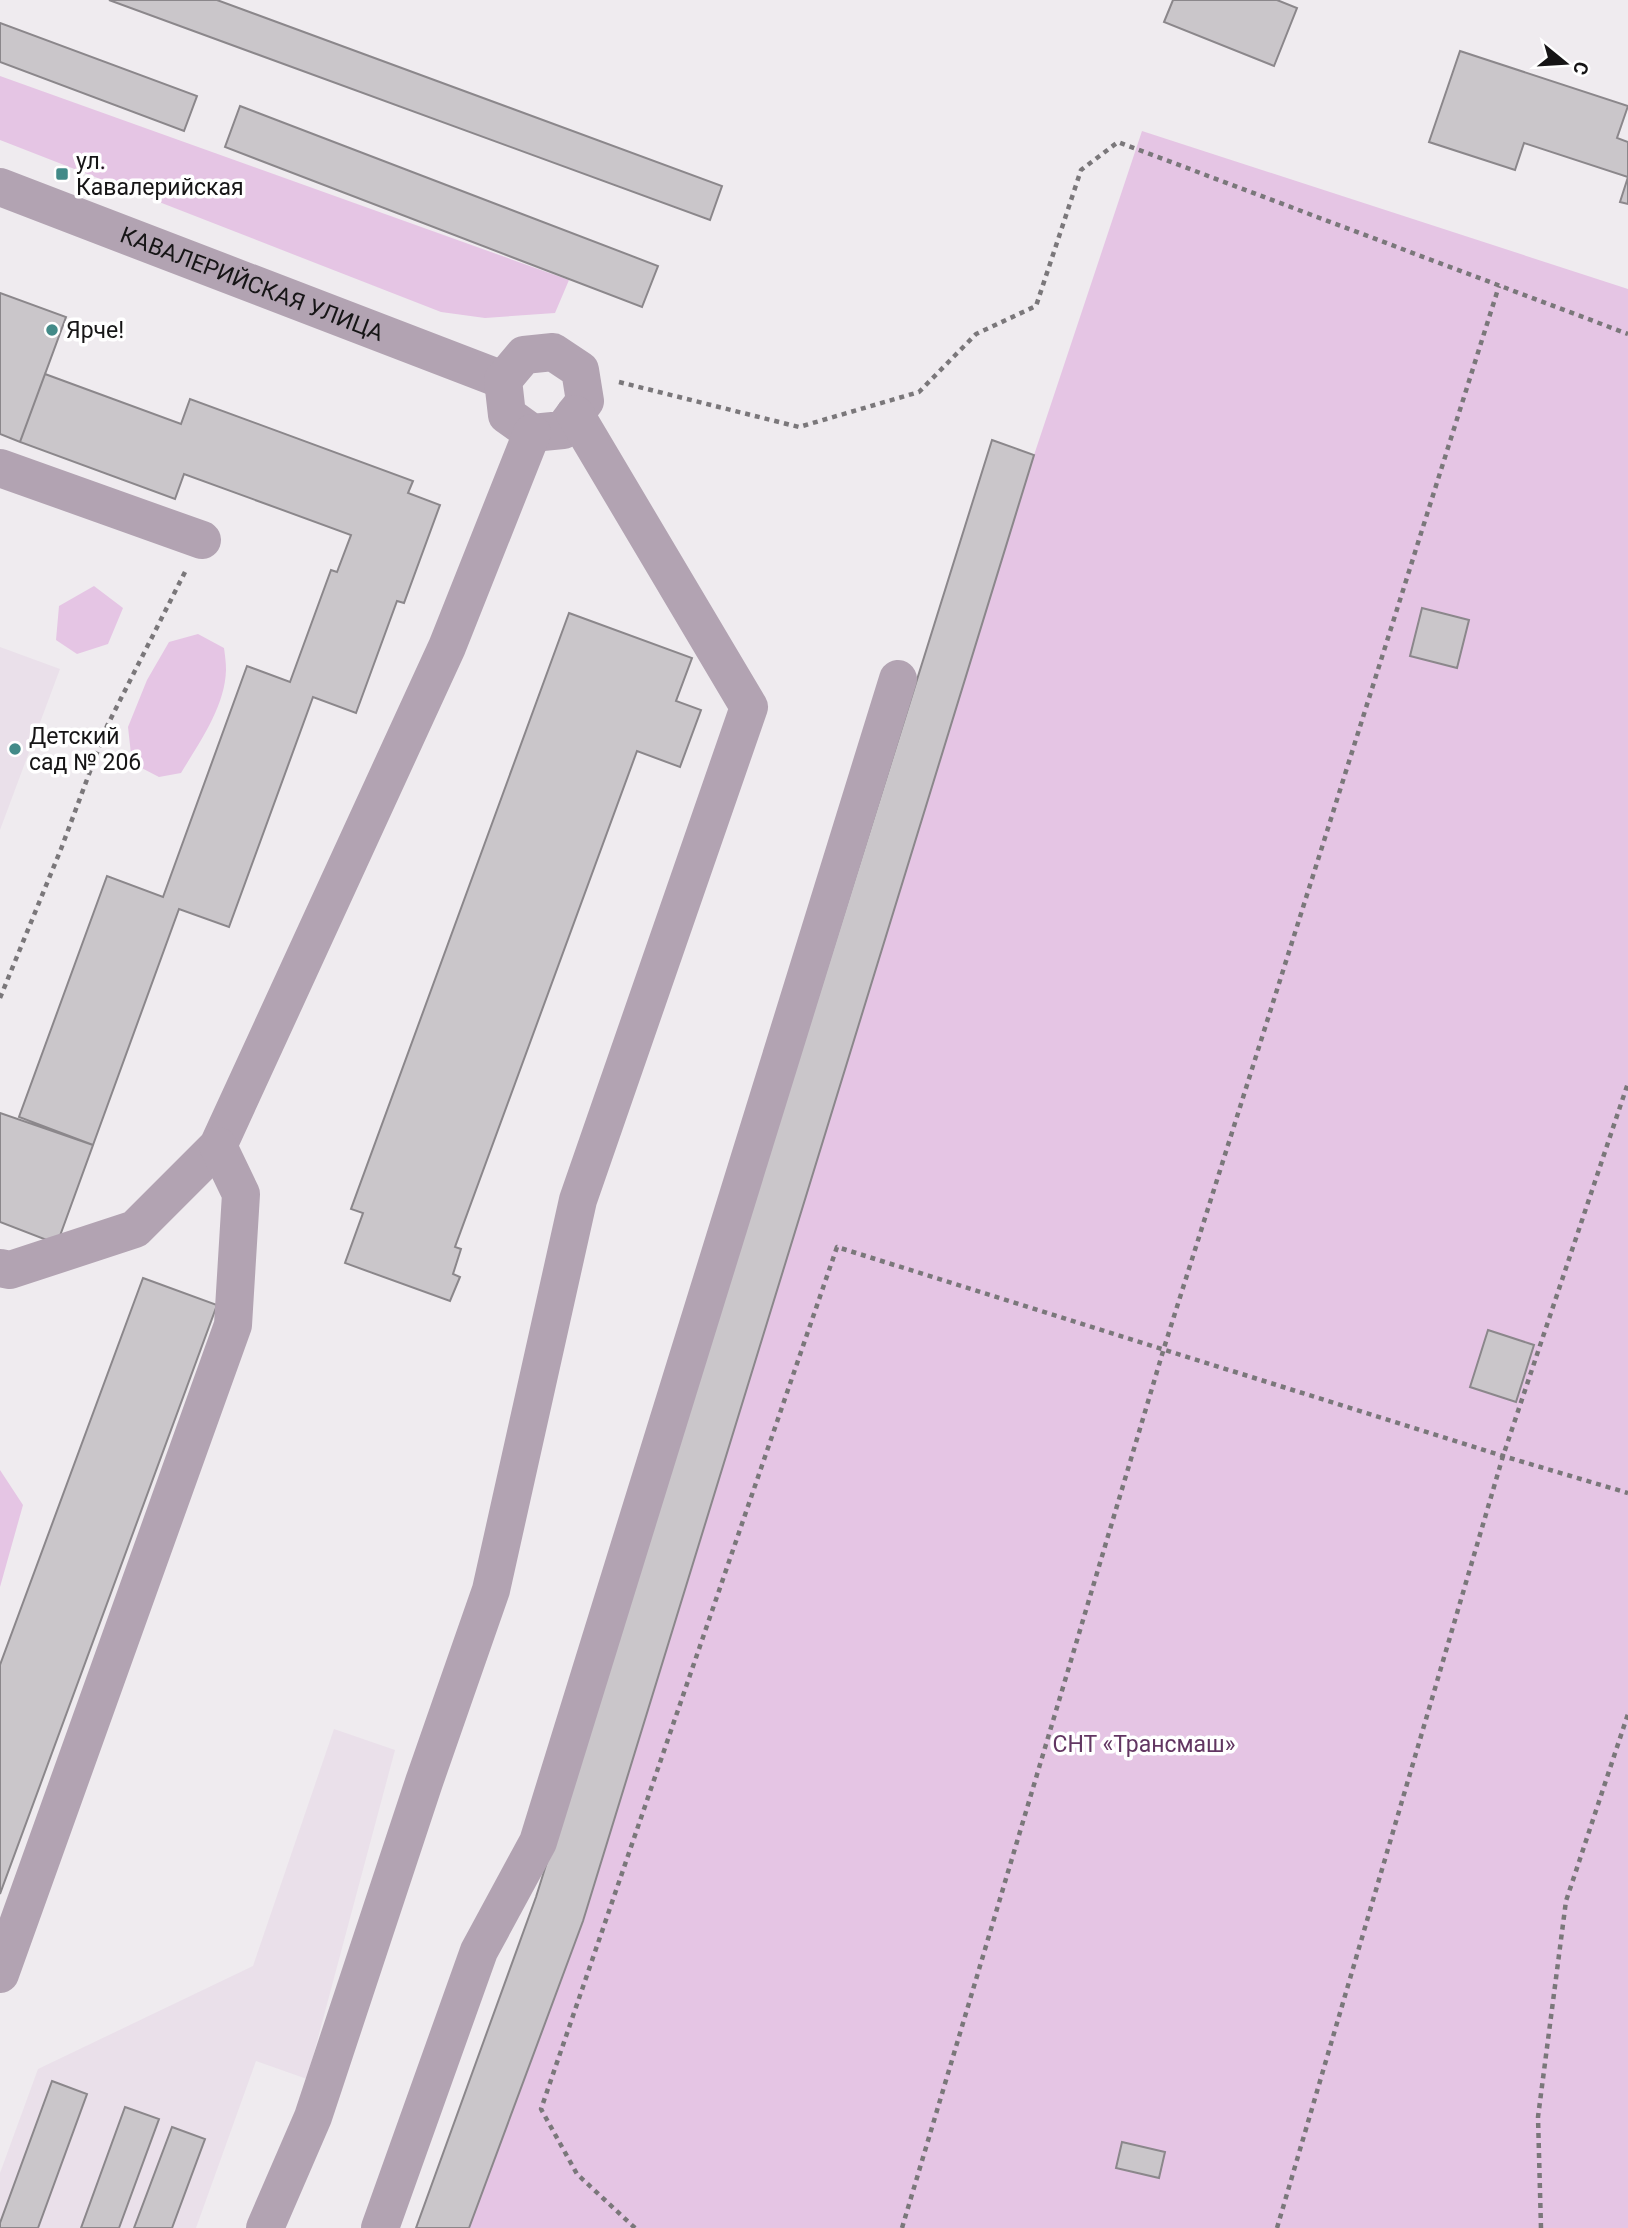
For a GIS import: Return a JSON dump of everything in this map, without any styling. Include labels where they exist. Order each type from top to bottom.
[{"type":"street","name":"КАВАЛЕРИЙСКАЯ УЛИЦА","points":[[0,187],[503,380]]},
{"type":"street","points":[[553,352],[580,370],[585,401],[563,430],[532,433],[507,415],[503,380],[524,355],[553,352]]},
{"type":"street","points":[[265,2228],[313,2117],[491,1590],[578,1200],[749,706],[575,414]]},
{"type":"street","points":[[0,1268],[10,1270],[135,1229],[218,1146],[447,647],[532,433]]},
{"type":"street","points":[[0,468],[202,540]]},
{"type":"street","points":[[380,2228],[479,1951],[538,1842],[898,680]]},
{"type":"street","points":[[0,1975],[233,1325],[242,1194],[218,1146]]},
{"type":"path","points":[[580,370],[649,391],[799,426],[919,392],[976,334],[1036,306],[1081,170],[1118,142],[1628,334]]},
{"type":"path","points":[[902,2228],[1164,1348],[1499,286]]},
{"type":"path","points":[[0,998],[61,849],[107,726],[202,540]]},
{"type":"path","points":[[1277,2228],[1503,1456],[1628,1083]]},
{"type":"path","points":[[635,2228],[577,2174],[541,2109],[837,1247],[1628,1493]]},
{"type":"path","points":[[1541,2228],[1538,2117],[1566,1901],[1628,1714]]},
{"type":"shaded area","name":"Детский сад № 206","points":[[0,647],[60,669],[0,830]]},
{"type":"shaded area","points":[[334,1729],[395,1750],[307,2079],[256,2061],[196,2228],[0,2228],[0,2173],[38,2069],[253,1966]]},
{"type":"green space","points":[[0,76],[569,280],[555,313],[485,318],[441,312],[0,140]]},
{"type":"green space","name":"СНТ «Трансмаш»","points":[[1142,131],[1628,289],[1628,2228],[469,2228],[583,1921],[1034,455]]},
{"type":"green space","points":[[94,586],[123,608],[108,644],[77,654],[56,640],[59,606]]},
{"type":"green space","points":[[198,634],[224,648],[225,684],[210,724],[181,773],[159,777],[132,763],[128,727],[147,680],[169,642]]},
{"type":"green space","points":[[0,1470],[23,1505],[0,1587]]},
{"type":"building","points":[[109,0],[217,0],[722,186],[710,220]]},
{"type":"building","points":[[1173,0],[1277,0],[1297,8],[1274,66],[1164,22]]},
{"type":"building","points":[[0,23],[197,96],[184,131],[0,62]]},
{"type":"building","points":[[1460,51],[1628,106],[1617,138],[1628,142],[1628,177],[1524,143],[1515,170],[1429,142]]},
{"type":"building","points":[[240,106],[658,266],[642,307],[225,147]]},
{"type":"building","points":[[1628,177],[1628,204],[1620,202]]},
{"type":"building","points":[[0,293],[66,317],[20,442],[0,434]]},
{"type":"building","points":[[45,374],[181,424],[190,399],[413,481],[408,493],[440,505],[404,603],[397,601],[356,713],[313,697],[229,927],[179,909],[93,1145],[19,1117],[107,876],[163,897],[247,666],[290,682],[331,570],[337,572],[351,535],[184,474],[175,499],[20,442]]},
{"type":"building","points":[[992,440],[1034,455],[583,1921],[469,2228],[416,2228],[536,1897]]},
{"type":"building","points":[[1422,608],[1469,620],[1457,668],[1410,656]]},
{"type":"building","points":[[569,613],[692,658],[676,701],[701,710],[680,767],[637,751],[455,1247],[461,1249],[453,1274],[460,1277],[450,1301],[345,1263],[363,1213],[351,1209]]},
{"type":"building","points":[[0,1113],[93,1145],[57,1244],[0,1222]]},
{"type":"building","points":[[143,1278],[217,1305],[0,1894],[0,1665]]},
{"type":"building","points":[[1488,1330],[1534,1345],[1516,1402],[1470,1387]]},
{"type":"building","points":[[52,2081],[87,2094],[38,2228],[0,2228],[0,2223]]},
{"type":"building","points":[[125,2107],[159,2119],[119,2228],[81,2228]]},
{"type":"building","points":[[172,2127],[205,2139],[172,2228],[134,2228]]},
{"type":"building","points":[[1122,2142],[1165,2152],[1159,2178],[1116,2168]]},
{"type":"place","name":"ул. Кавалерийская","points":[[62,174]]},
{"type":"place","name":"Ярче!","points":[[52,330]]},
{"type":"place","name":"Детский сад № 206","points":[[15,749]]}]
